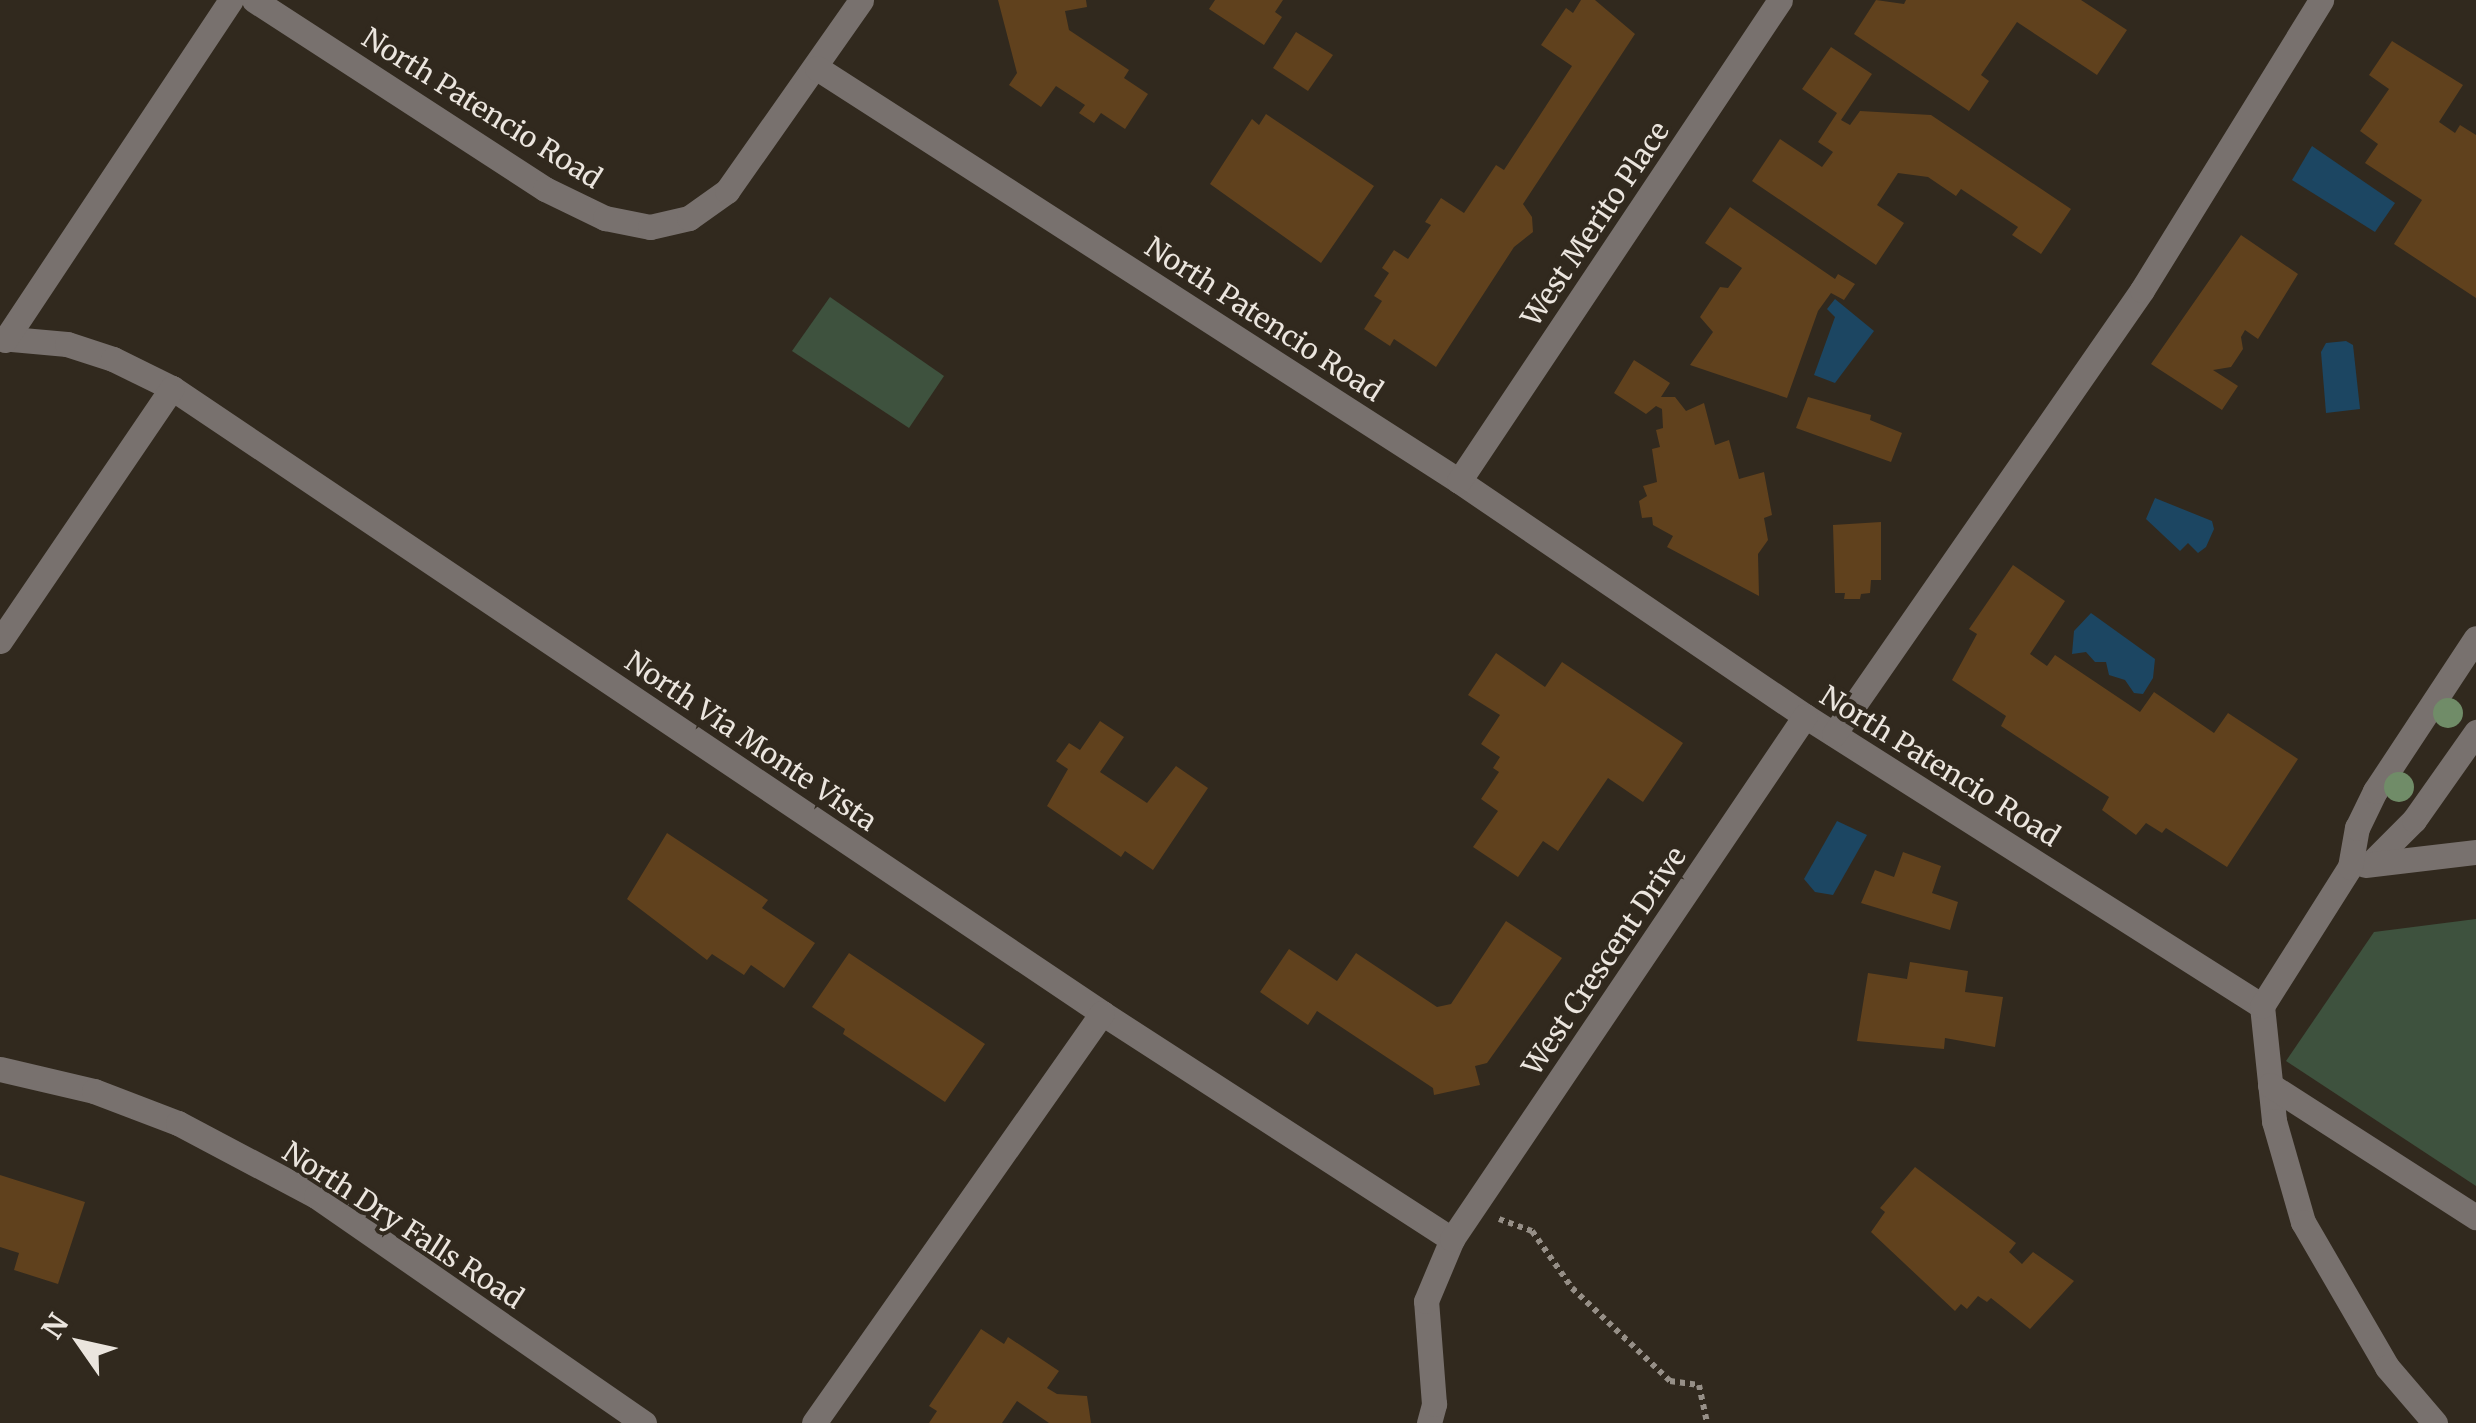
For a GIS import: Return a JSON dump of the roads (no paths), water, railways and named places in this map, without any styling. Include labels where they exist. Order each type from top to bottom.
[{"type":"street","points":[[3,339],[232,0]]},
{"type":"street","name":"North Patencio Road","points":[[254,0],[545,189],[605,218],[650,227],[689,218],[727,191],[817,68],[1460,481],[1805,716],[2262,1006]]},
{"type":"street","points":[[817,68],[861,0]]},
{"type":"street","name":"West Merito Place","points":[[1460,481],[1780,0]]},
{"type":"street","points":[[1834,734],[2142,290],[2321,0]]},
{"type":"street","name":"North Via Monte Vista","points":[[3,339],[67,344],[113,360],[172,388],[1102,1012],[1452,1239]]},
{"type":"street","points":[[0,641],[172,388]]},
{"type":"street","points":[[2360,866],[2356,828],[2375,791],[2476,638]]},
{"type":"street","name":"West Crescent Drive","points":[[1428,1423],[1434,1404],[1426,1301],[1452,1239],[1805,716]]},
{"type":"street","points":[[2435,1423],[2388,1366],[2303,1222],[2274,1121],[2262,1006],[2360,866],[2414,820],[2476,732]]},
{"type":"street","points":[[2360,866],[2476,852]]},
{"type":"street","points":[[814,1423],[1102,1012]]},
{"type":"street","name":"North Dry Falls Road","points":[[0,1070],[94,1091],[178,1123],[316,1196],[644,1423]]},
{"type":"street","points":[[2270,1085],[2476,1217]]},
{"type":"water","points":[[2312,146],[2395,203],[2375,232],[2292,180]]},
{"type":"water","points":[[1835,299],[1874,331],[1835,383],[1814,375],[1835,317],[1827,309]]},
{"type":"water","points":[[2346,341],[2353,345],[2360,409],[2326,413],[2321,352],[2326,343]]},
{"type":"water","points":[[2155,498],[2212,521],[2214,529],[2206,547],[2198,553],[2188,543],[2180,551],[2146,519]]},
{"type":"water","points":[[2091,613],[2155,659],[2153,678],[2143,694],[2134,693],[2125,680],[2109,675],[2106,662],[2095,662],[2086,652],[2072,654],[2074,631]]},
{"type":"water","points":[[1837,821],[1867,835],[1833,895],[1815,892],[1804,879]]}]
